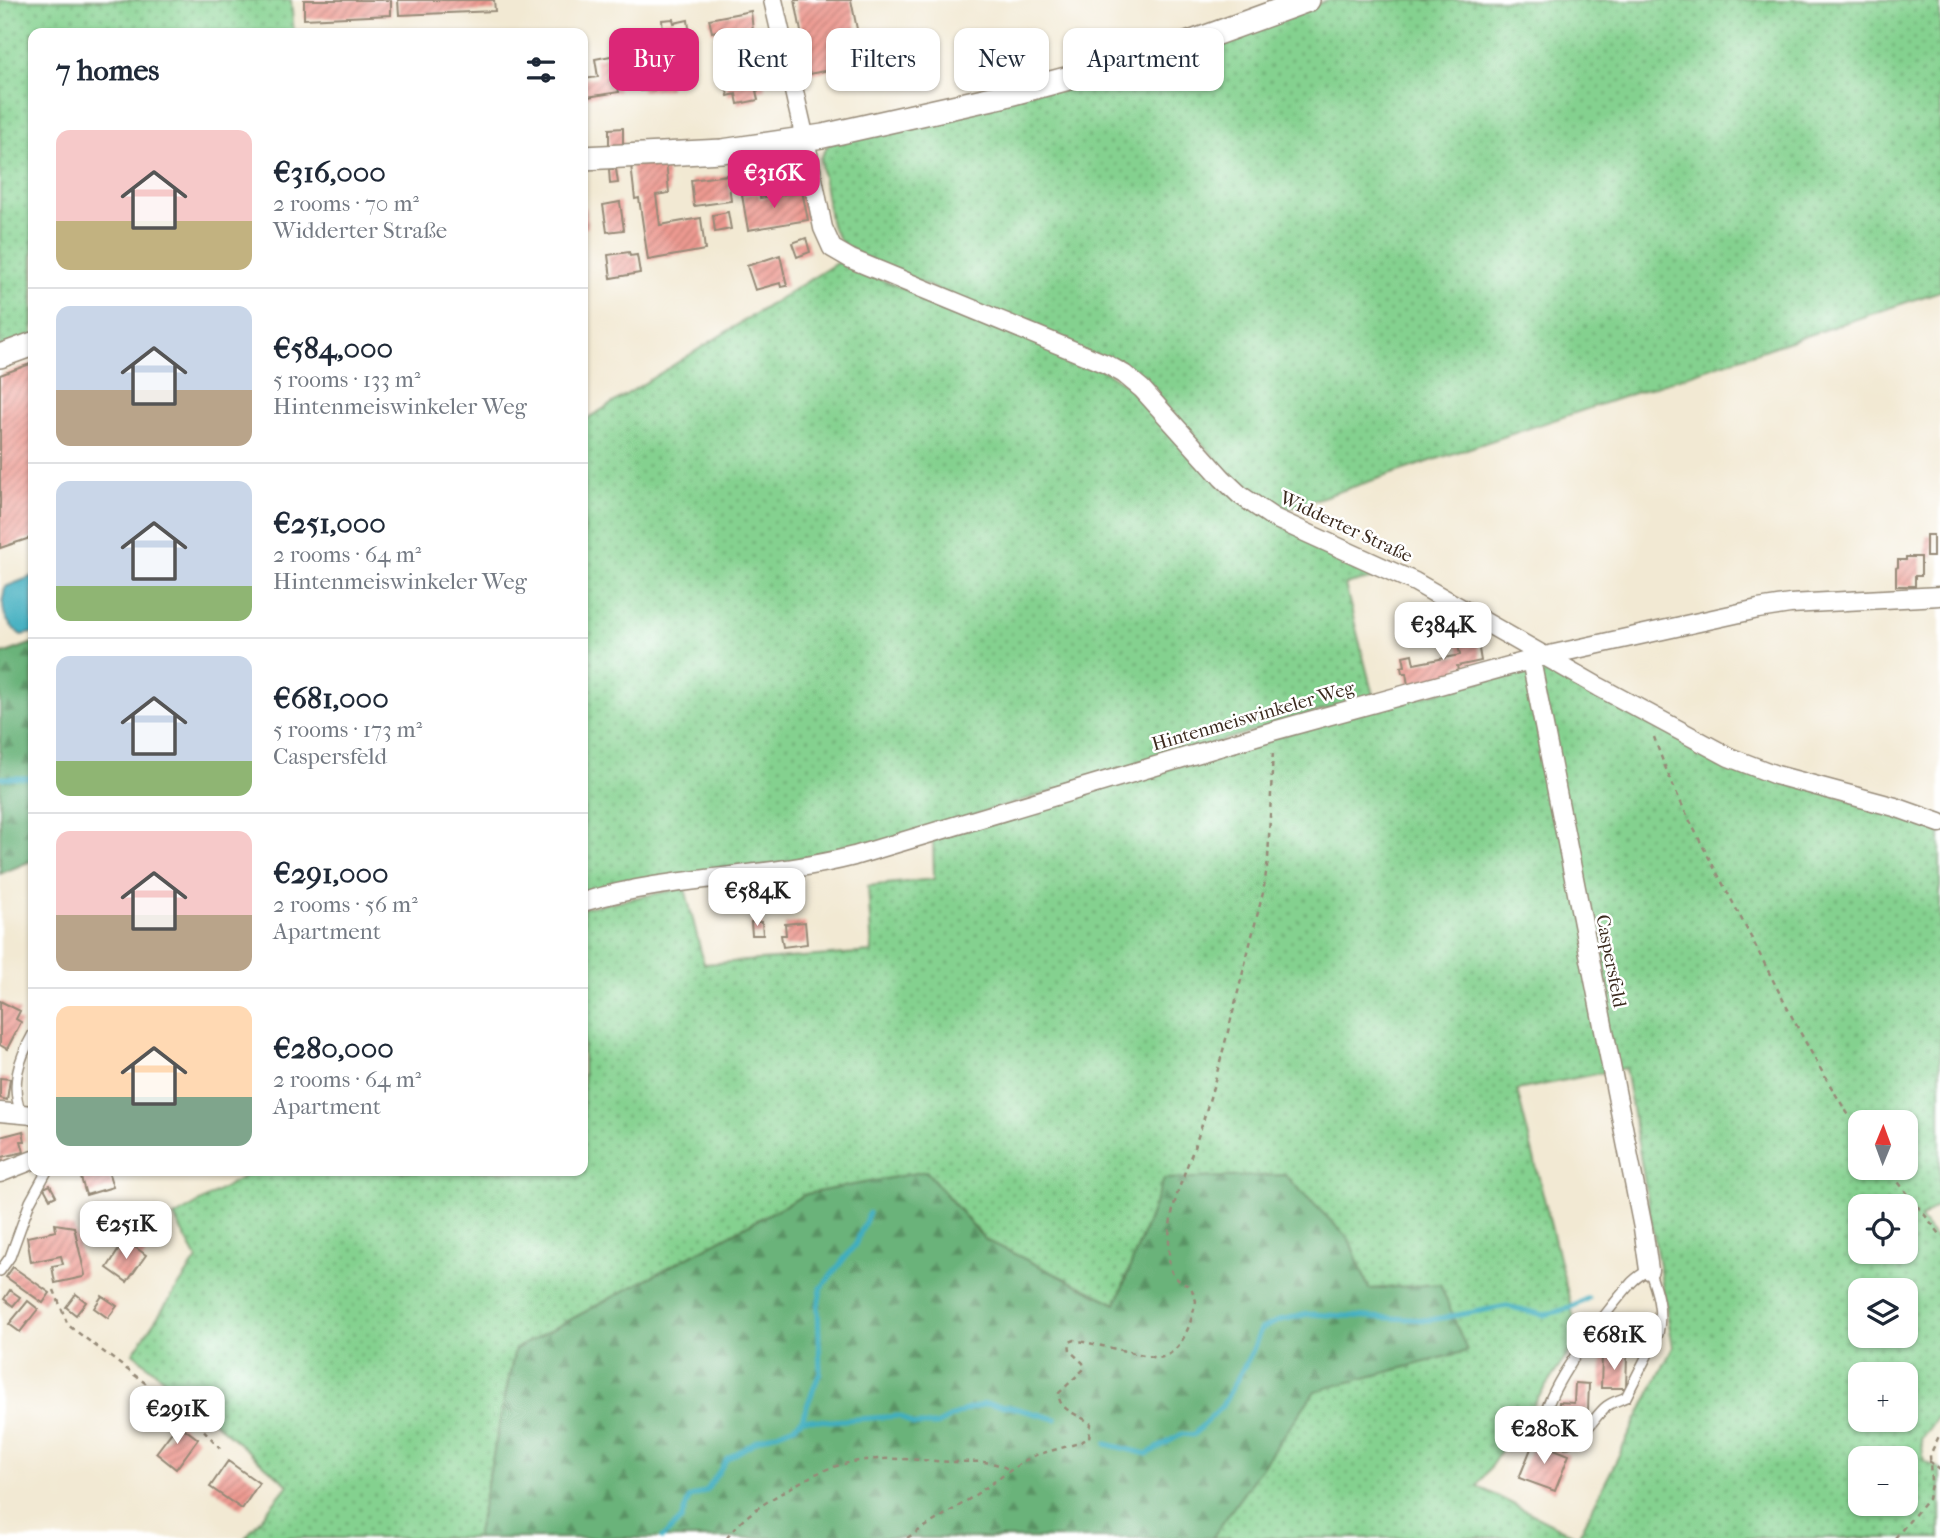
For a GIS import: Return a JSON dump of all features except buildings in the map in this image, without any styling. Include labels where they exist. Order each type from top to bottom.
[{"type":"street","name":"Widderter Straße","points":[[773,0],[823,228],[828,242],[838,252],[1106,364],[1124,374],[1142,389],[1222,478],[1263,512],[1288,526],[1415,582],[1538,658],[1714,750],[1750,766],[1895,807],[1940,823]]},
{"type":"street","points":[[588,158],[722,151],[805,139],[1006,96],[1159,54],[1308,0]]},
{"type":"street","points":[[0,356],[28,346]]},
{"type":"street","name":"Hintenmeiswinkeler Weg","points":[[588,901],[644,889],[837,860],[1273,732],[1538,658],[1790,604],[1940,596]]},
{"type":"street","name":"Caspersfeld","points":[[1538,658],[1649,1270]]},
{"type":"street","points":[[0,1112],[27,1114]]},
{"type":"street","points":[[0,1173],[28,1162]]},
{"type":"lane","points":[[27,1114],[16,1097],[19,1063],[28,1044]]},
{"type":"lane","points":[[0,1271],[10,1257],[30,1202],[44,1176]]},
{"type":"lane","name":"Caspersfeld","points":[[1649,1270],[1658,1298],[1660,1324],[1658,1334],[1626,1397],[1608,1405],[1575,1440],[1567,1443],[1556,1442],[1545,1431],[1544,1417],[1546,1405],[1560,1378],[1626,1290],[1649,1270]]},
{"type":"path","points":[[1648,714],[1664,764],[1720,879],[1825,1077],[1848,1113]]},
{"type":"path","points":[[907,1538],[962,1504],[1009,1470],[1036,1455],[1079,1443],[1090,1435],[1092,1428],[1088,1421],[1062,1406],[1059,1399],[1061,1391],[1084,1369],[1083,1363],[1070,1351],[1069,1342],[1074,1340],[1111,1347],[1148,1357],[1165,1357],[1177,1350],[1196,1301],[1194,1291],[1177,1281],[1172,1271],[1169,1245],[1172,1214],[1203,1122],[1262,893],[1268,860],[1273,732]]},
{"type":"path","points":[[1896,1180],[1940,1234]]},
{"type":"path","points":[[54,1290],[68,1325],[180,1409],[220,1448]]},
{"type":"path","points":[[1895,1538],[1926,1504],[1931,1484],[1931,1450],[1940,1434]]},
{"type":"path","points":[[727,1538],[741,1521],[772,1499],[808,1478],[843,1464],[881,1459],[986,1463],[1004,1466],[1009,1470]]},
{"type":"path","points":[[1929,1461],[1940,1470]]},
{"type":"green space","points":[[0,0],[291,0],[294,28],[28,28],[28,338],[0,348]]},
{"type":"green space","points":[[1328,0],[1940,0],[1940,291],[1278,512],[1246,491],[1145,382],[868,259],[842,244],[831,225],[820,159],[829,143],[1035,91],[1049,91],[1049,87],[1063,84],[1063,91],[1224,91],[1224,38]]},
{"type":"green space","points":[[838,262],[1099,368],[1126,385],[1224,490],[1382,576],[1345,585],[1373,695],[858,850],[588,895],[588,418]]},
{"type":"green space","points":[[28,645],[28,862],[0,874],[0,655]]},
{"type":"green space","points":[[1531,668],[1553,668],[1730,764],[1909,817],[1940,831],[1940,1203],[1920,1219],[1940,1244],[1940,1414],[1921,1439],[1924,1461],[1940,1469],[1940,1538],[1211,1538],[1369,1289],[1349,1239],[1164,1179],[1116,1304],[984,1239],[926,1171],[515,1349],[476,1538],[245,1538],[288,1485],[133,1353],[197,1259],[174,1217],[244,1176],[588,1176],[588,907],[685,888],[704,964],[872,952],[868,886],[934,879],[933,839],[1346,716]],"holes":[[[1625,1068],[1673,1347],[1578,1537],[1477,1486],[1579,1338],[1517,1090]]]},
{"type":"green space","points":[[926,1171],[984,1239],[1116,1304],[1164,1179],[1285,1175],[1349,1239],[1369,1289],[1440,1284],[1467,1351],[1315,1391],[1212,1538],[476,1538],[515,1349],[806,1194]]},
{"type":"water","points":[[28,578],[28,634],[21,635],[10,625],[4,614],[5,587]]},
{"type":"waterway","points":[[0,778],[28,778]]},
{"type":"waterway","points":[[802,1419],[820,1372],[818,1308],[821,1288],[855,1245],[869,1213]]},
{"type":"waterway","points":[[1106,1444],[1147,1454],[1182,1434],[1193,1435],[1222,1406],[1252,1352],[1261,1329],[1281,1320],[1308,1314],[1430,1320],[1507,1306],[1544,1315],[1570,1308],[1588,1298]]},
{"type":"waterway","points":[[662,1538],[681,1520],[689,1498],[707,1490],[727,1459],[758,1440],[795,1426],[802,1419],[831,1421],[899,1416],[914,1425],[936,1425],[963,1411],[985,1404],[1007,1406],[1056,1419]]}]
